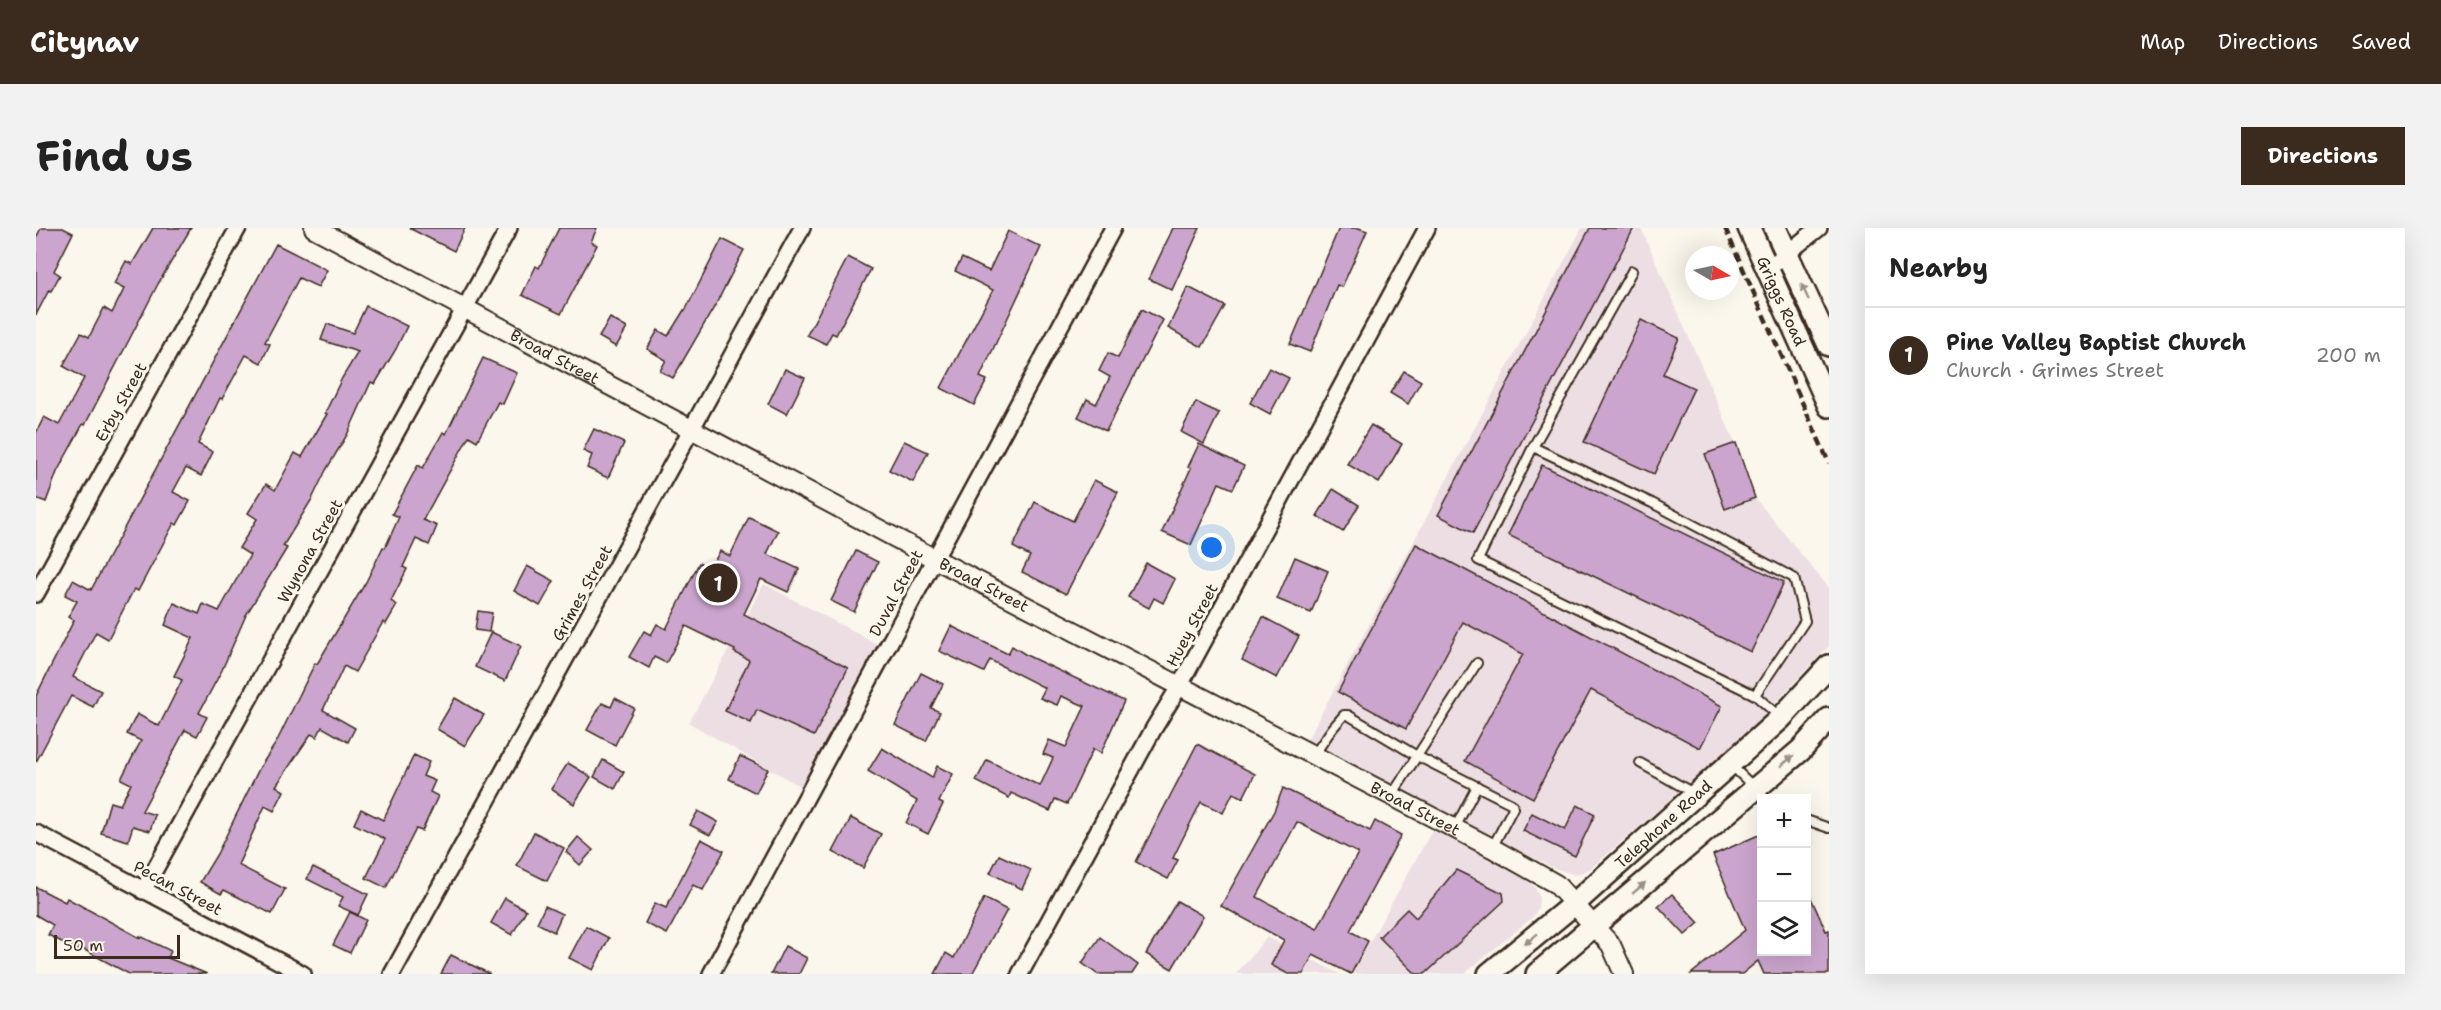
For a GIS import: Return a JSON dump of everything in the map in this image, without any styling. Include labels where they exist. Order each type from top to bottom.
[{"type":"main road","name":"Griggs Road","points":[[1749,228],[1829,406]]},
{"type":"main road","name":"Griggs Road","points":[[1775,228],[1829,345]]},
{"type":"main road","name":"Telephone Road","points":[[1489,974],[1574,904],[1781,718],[1829,666]]},
{"type":"main road","name":"Telephone Road","points":[[1760,794],[1829,720]]},
{"type":"main road","name":"Telephone Road","points":[[1537,974],[1757,796]]},
{"type":"street","name":"Erby Street","points":[[36,594],[238,228]]},
{"type":"street","name":"Broad Street","points":[[314,228],[935,559],[1492,848],[1556,884],[1611,945],[1624,974]]},
{"type":"street","name":"Wynona Street","points":[[143,891],[509,228]]},
{"type":"street","name":"Grimes Street","points":[[392,974],[802,228]]},
{"type":"street","name":"Duval Street","points":[[711,974],[1113,228]]},
{"type":"street","name":"Huey Street","points":[[1020,974],[1154,728],[1179,687],[1427,228]]},
{"type":"street","points":[[1767,269],[1788,255],[1819,228]]},
{"type":"street","name":"Pecan Street","points":[[36,833],[303,974]]},
{"type":"lane","points":[[1632,271],[1533,447],[1478,560],[1755,695],[1781,718]]},
{"type":"lane","points":[[1533,447],[1652,503],[1794,578],[1805,621],[1755,695]]},
{"type":"lane","points":[[1391,797],[1477,663]]},
{"type":"lane","points":[[1314,755],[1332,729],[1346,715],[1417,756],[1513,806],[1492,848]]},
{"type":"lane","points":[[1640,763],[1696,795]]},
{"type":"lane","points":[[1730,764],[1760,794]]},
{"type":"lane","points":[[1455,829],[1477,786]]},
{"type":"lane","points":[[1811,822],[1829,828]]},
{"type":"shaded area","points":[[1582,228],[1641,228],[1735,443],[1755,498],[1829,588],[1829,646],[1744,736],[1590,869],[1575,875],[1554,868],[1419,801],[1307,740]]},
{"type":"shaded area","points":[[764,584],[879,645],[803,788],[689,723]]},
{"type":"shaded area","points":[[1434,827],[1515,870],[1534,886],[1539,896],[1538,908],[1533,917],[1464,974],[1352,974]]},
{"type":"shaded area","points":[[1267,937],[1340,974],[1236,974]]},
{"type":"building","points":[[41,228],[63,228],[73,233],[54,271],[60,275],[36,315],[36,238]]},
{"type":"building","points":[[153,228],[191,228],[158,284],[85,425],[83,424],[57,472],[46,502],[36,498],[36,433],[44,417],[59,425],[84,378],[63,366],[81,333],[89,337],[104,308],[112,313],[124,289],[114,284],[126,261],[132,264]]},
{"type":"building","points":[[409,228],[465,228],[454,251]]},
{"type":"building","points":[[559,228],[597,228],[591,242],[597,245],[561,314],[522,295],[536,266],[539,268]]},
{"type":"building","points":[[1173,228],[1200,228],[1172,290],[1149,279]]},
{"type":"building","points":[[1339,228],[1359,228],[1367,231],[1342,287],[1337,285],[1310,352],[1290,344]]},
{"type":"building","points":[[1590,228],[1634,228],[1473,533],[1438,515]]},
{"type":"building","points":[[1008,231],[1041,247],[980,377],[987,380],[974,405],[941,388],[993,290],[955,271],[962,258],[989,271]]},
{"type":"building","points":[[722,239],[744,250],[673,378],[660,371],[666,360],[647,349],[658,330],[668,336],[685,311]]},
{"type":"building","points":[[276,244],[327,270],[318,287],[299,278],[265,342],[270,344],[261,363],[246,355],[222,399],[220,398],[198,444],[213,452],[201,476],[186,468],[173,492],[190,501],[177,525],[174,523],[138,591],[134,589],[108,639],[96,632],[73,677],[101,691],[93,707],[71,696],[36,762],[36,696],[74,620],[68,617],[77,601],[65,595],[73,580],[91,590]]},
{"type":"building","points":[[848,257],[871,269],[836,335],[832,333],[826,344],[807,335]]},
{"type":"building","points":[[1188,287],[1225,306],[1202,347],[1168,328]]},
{"type":"building","points":[[366,306],[407,326],[396,349],[375,384],[371,382],[347,435],[283,546],[287,548],[246,615],[222,670],[199,713],[207,717],[197,736],[185,730],[142,811],[155,815],[150,831],[133,826],[128,841],[101,833],[110,802],[120,805],[131,784],[121,779],[141,741],[127,734],[137,714],[159,726],[182,680],[174,676],[193,638],[165,625],[174,603],[199,614],[203,604],[219,611],[250,555],[239,548],[257,519],[248,513],[266,484],[275,490],[295,453],[302,457],[327,414],[325,413],[342,378],[358,352],[321,340],[327,324],[353,333]]},
{"type":"building","points":[[1142,309],[1163,320],[1106,431],[1078,417],[1087,399],[1096,404],[1110,377],[1099,371],[1108,353],[1118,358]]},
{"type":"building","points":[[610,318],[627,328],[616,347],[599,337]]},
{"type":"building","points":[[1641,320],[1679,338],[1663,374],[1694,388],[1654,474],[1584,442]]},
{"type":"building","points":[[483,358],[517,373],[503,404],[498,402],[477,441],[469,436],[423,520],[437,526],[429,545],[416,539],[403,567],[407,569],[391,601],[397,605],[386,624],[383,622],[355,672],[344,666],[323,710],[355,728],[348,742],[322,727],[317,737],[311,734],[276,786],[284,791],[274,811],[265,806],[238,865],[285,889],[272,914],[224,890],[221,894],[200,882],[217,854],[260,767],[276,743],[315,663],[317,664],[366,582],[383,547],[385,548],[399,517],[392,514],[418,465],[423,468],[443,432],[446,434]]},
{"type":"building","points":[[1269,368],[1289,378],[1270,414],[1250,403]]},
{"type":"building","points":[[785,369],[805,378],[787,414],[768,404]]},
{"type":"building","points":[[1404,371],[1421,381],[1408,404],[1390,393]]},
{"type":"building","points":[[1196,402],[1219,413],[1204,444],[1181,432]]},
{"type":"building","points":[[1371,425],[1402,444],[1379,483],[1347,464]]},
{"type":"building","points":[[594,429],[624,443],[608,478],[587,468],[592,455],[583,451]]},
{"type":"building","points":[[904,441],[928,452],[913,482],[889,470]]},
{"type":"building","points":[[1736,443],[1755,498],[1725,509],[1705,454]]},
{"type":"building","points":[[1199,444],[1244,466],[1233,489],[1219,483],[1191,545],[1162,532],[1191,468],[1188,467]]},
{"type":"building","points":[[1542,465],[1784,582],[1751,652],[1508,535]]},
{"type":"building","points":[[1094,480],[1118,492],[1066,594],[1022,572],[1030,556],[1013,547],[1035,502],[1073,521]]},
{"type":"building","points":[[1333,489],[1359,505],[1343,532],[1317,516]]},
{"type":"building","points":[[749,517],[778,531],[767,554],[799,569],[788,592],[761,579],[744,614],[848,668],[814,736],[757,710],[751,723],[725,711],[749,660],[734,652],[735,650],[686,626],[666,663],[654,657],[649,668],[629,657],[644,631],[651,635],[657,624],[666,629],[699,563],[710,569],[720,551],[730,556]]},
{"type":"building","points":[[1416,544],[1722,706],[1700,748],[1591,690],[1533,798],[1465,761],[1523,654],[1463,622],[1406,729],[1338,692]]},
{"type":"building","points":[[856,551],[878,562],[854,612],[831,601]]},
{"type":"building","points":[[1295,557],[1328,571],[1311,613],[1277,599]]},
{"type":"building","points":[[1146,563],[1175,579],[1163,603],[1154,598],[1149,608],[1128,597]]},
{"type":"building","points":[[527,566],[554,581],[540,606],[514,591]]},
{"type":"building","points":[[478,611],[492,613],[489,632],[475,630]]},
{"type":"building","points":[[1263,617],[1299,636],[1277,678],[1242,660]]},
{"type":"building","points":[[951,626],[1008,654],[1012,646],[1028,656],[1124,701],[1101,753],[1093,749],[1067,804],[1055,799],[1050,811],[1011,793],[1009,798],[976,781],[987,760],[1040,786],[1053,758],[1043,754],[1049,740],[1066,747],[1085,706],[1061,696],[1057,705],[1040,698],[1045,688],[990,660],[984,672],[939,651]]},
{"type":"building","points":[[491,632],[521,646],[505,681],[475,667]]},
{"type":"building","points":[[921,673],[943,684],[931,708],[940,712],[926,741],[895,725]]},
{"type":"building","points":[[455,698],[484,715],[465,746],[437,729]]},
{"type":"building","points":[[615,698],[634,708],[615,745],[587,730],[602,703],[611,707]]},
{"type":"building","points":[[1197,744],[1255,774],[1243,798],[1233,793],[1223,813],[1201,802],[1173,858],[1178,860],[1168,879],[1136,862]]},
{"type":"building","points":[[882,748],[932,778],[937,766],[953,774],[939,802],[943,804],[928,834],[906,823],[917,801],[868,771]]},
{"type":"building","points":[[414,755],[429,762],[423,776],[435,781],[430,792],[438,796],[422,831],[416,829],[386,888],[366,878],[385,839],[354,824],[361,809],[383,820]]},
{"type":"building","points":[[740,756],[768,769],[756,793],[729,779]]},
{"type":"building","points":[[603,760],[624,772],[615,789],[594,777]]},
{"type":"building","points":[[568,763],[591,777],[574,804],[551,789]]},
{"type":"building","points":[[1283,788],[1370,831],[1375,821],[1401,835],[1350,931],[1368,941],[1351,974],[1313,955],[1303,974],[1288,974],[1271,965],[1284,940],[1221,906],[1274,811]],"holes":[[[1297,822],[1358,853],[1317,929],[1257,897]]]},
{"type":"building","points":[[1577,805],[1595,814],[1575,856],[1523,831],[1532,813],[1565,830]]},
{"type":"building","points":[[698,811],[718,822],[710,835],[690,825]]},
{"type":"building","points":[[851,818],[881,834],[863,868],[833,852]]},
{"type":"building","points":[[534,832],[564,848],[547,881],[517,866]]},
{"type":"building","points":[[1757,836],[1757,956],[1811,956],[1811,898],[1826,931],[1829,930],[1829,974],[1764,974],[1758,961],[1742,974],[1691,974],[1745,930],[1713,855]]},
{"type":"building","points":[[578,837],[593,850],[580,865],[566,852]]},
{"type":"building","points":[[701,839],[724,851],[703,890],[693,885],[667,934],[645,923],[655,903],[666,908]]},
{"type":"building","points":[[999,855],[1031,870],[1022,889],[990,873]]},
{"type":"building","points":[[313,867],[368,894],[358,915],[338,906],[343,897],[307,879]]},
{"type":"building","points":[[1456,870],[1503,893],[1504,901],[1425,974],[1416,974],[1379,937],[1407,909],[1416,918]]},
{"type":"building","points":[[36,887],[65,902],[67,898],[140,938],[140,936],[171,951],[168,958],[207,974],[129,974],[81,948],[79,951],[48,935],[53,925],[36,915]]},
{"type":"building","points":[[1672,894],[1699,923],[1685,935],[1658,906]]},
{"type":"building","points":[[505,898],[526,910],[512,935],[491,923]]},
{"type":"building","points":[[984,898],[1007,910],[972,974],[935,974],[946,953],[954,958]]},
{"type":"building","points":[[1177,901],[1203,916],[1172,969],[1146,954]]},
{"type":"building","points":[[545,906],[562,914],[554,932],[537,923]]},
{"type":"building","points":[[350,912],[366,920],[350,953],[333,945]]},
{"type":"building","points":[[586,926],[609,938],[593,970],[569,958]]},
{"type":"building","points":[[1100,937],[1138,965],[1132,974],[1097,974],[1082,963]]},
{"type":"building","points":[[785,946],[807,958],[799,974],[771,974]]},
{"type":"building","points":[[451,955],[490,974],[441,974]]},
{"type":"railway","points":[[1725,228],[1829,463]]},
{"type":"place","name":"Pine Valley Baptist Church","points":[[718,583]]}]
